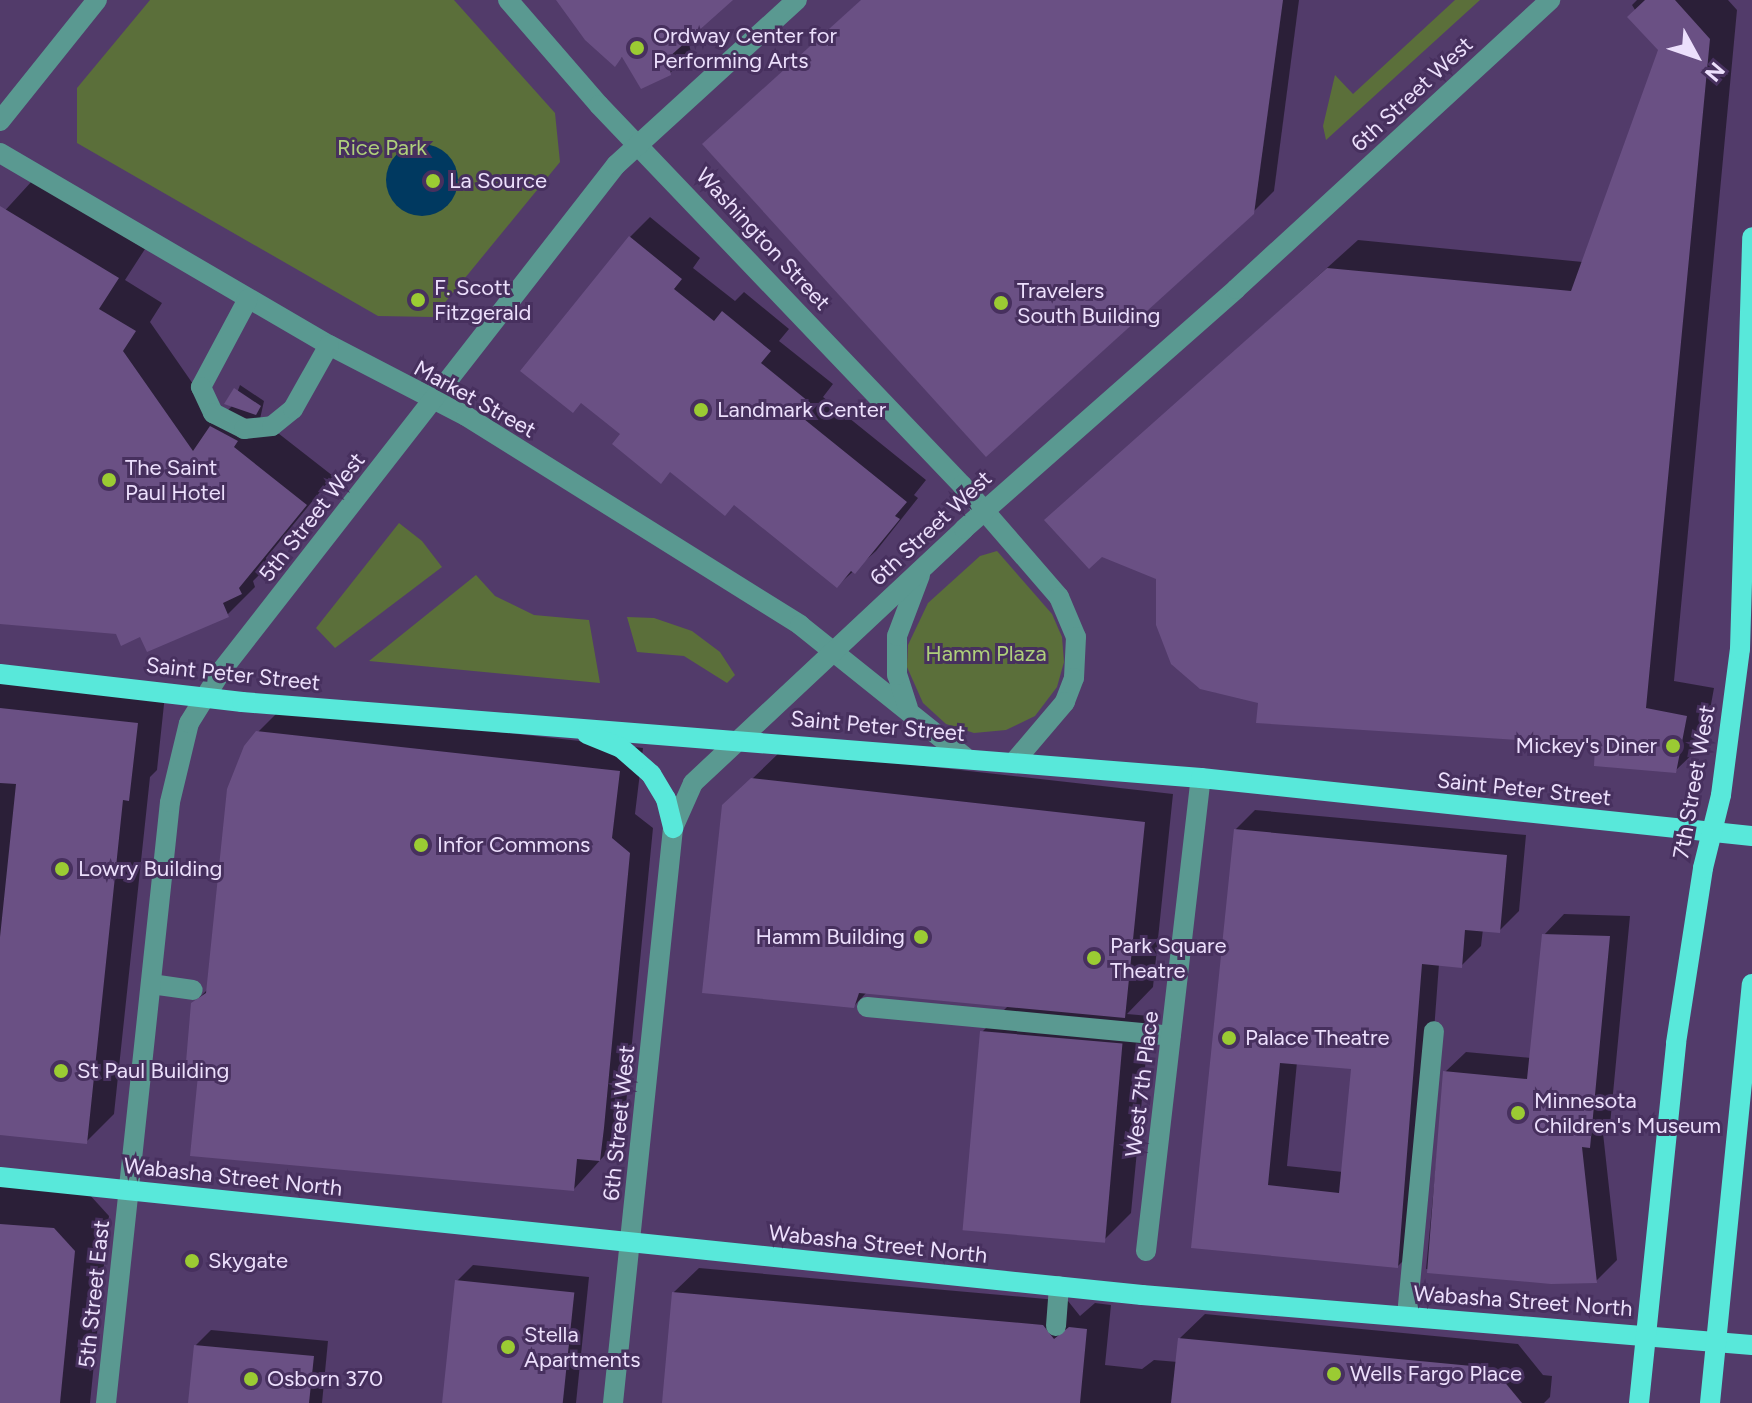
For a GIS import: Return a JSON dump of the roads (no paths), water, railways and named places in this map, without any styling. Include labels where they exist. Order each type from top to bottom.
[{"type":"main road","name":"7th Street West","points":[[1639,1403],[1676,1043],[1712,833],[1743,606],[1752,237]]},
{"type":"main road","name":"Saint Peter Street","points":[[0,674],[205,697],[1201,778],[1752,836]]},
{"type":"main road","points":[[570,727],[620,747],[651,774],[666,799],[673,828]]},
{"type":"main road","points":[[1710,1403],[1744,1146],[1752,984]]},
{"type":"main road","name":"Wabasha Street North","points":[[0,1177],[1059,1286],[1752,1345]]},
{"type":"street","points":[[0,121],[97,0]]},
{"type":"street","name":"Washington Street","points":[[508,0],[638,144],[983,513]]},
{"type":"street","name":"5th Street West","points":[[129,1190],[170,802],[181,744],[205,697],[616,165],[797,0]]},
{"type":"street","name":"6th Street West","points":[[613,1403],[673,828],[693,783],[924,566],[1247,280],[1550,0]]},
{"type":"street","name":"Market Street","points":[[0,153],[329,345],[466,416],[835,651],[965,757]]},
{"type":"street","points":[[248,299],[201,387],[213,413],[244,429],[272,426],[293,409],[329,345]]},
{"type":"street","points":[[983,513],[1059,597],[1076,637],[1077,666],[1065,702],[1014,762]]},
{"type":"street","points":[[910,712],[897,675],[897,636],[924,566]]},
{"type":"street","name":"West 7th Place","points":[[1146,1251],[1201,778]]},
{"type":"street","points":[[151,984],[193,990]]},
{"type":"street","points":[[867,1007],[1171,1036]]},
{"type":"street","points":[[1407,1316],[1434,1031]]},
{"type":"street","name":"5th Street East","points":[[106,1403],[129,1190]]},
{"type":"street","points":[[1056,1326],[1059,1286]]},
{"type":"water","points":[[422,144],[442,150],[452,160],[458,180],[452,200],[442,210],[422,216],[402,210],[392,200],[386,180],[392,160],[402,150]]},
{"type":"place","name":"Ordway Center for Performing Arts","points":[[637,48]]},
{"type":"place","name":"La Source","points":[[433,181]]},
{"type":"place","name":"F. Scott Fitzgerald","points":[[418,300]]},
{"type":"place","name":"Travelers South Building","points":[[1001,303]]},
{"type":"place","name":"Landmark Center","points":[[701,410]]},
{"type":"place","name":"The Saint Paul Hotel","points":[[109,480]]},
{"type":"place","name":"Mickey's Diner","points":[[1673,746]]},
{"type":"place","name":"Infor Commons","points":[[421,845]]},
{"type":"place","name":"Lowry Building","points":[[62,869]]},
{"type":"place","name":"Hamm Building","points":[[921,937]]},
{"type":"place","name":"Park Square Theatre","points":[[1094,958]]},
{"type":"place","name":"Palace Theatre","points":[[1229,1038]]},
{"type":"place","name":"St Paul Building","points":[[61,1071]]},
{"type":"place","name":"Minnesota Children's Museum","points":[[1518,1113]]},
{"type":"place","name":"Skygate","points":[[192,1261]]},
{"type":"place","name":"Stella Apartments","points":[[508,1347]]},
{"type":"place","name":"Wells Fargo Place","points":[[1334,1374]]},
{"type":"place","name":"Osborn 370","points":[[251,1379]]},
{"type":"park label","name":"Rice Park","points":[[382,148]]},
{"type":"park label","name":"Hamm Plaza","points":[[986,654]]}]
